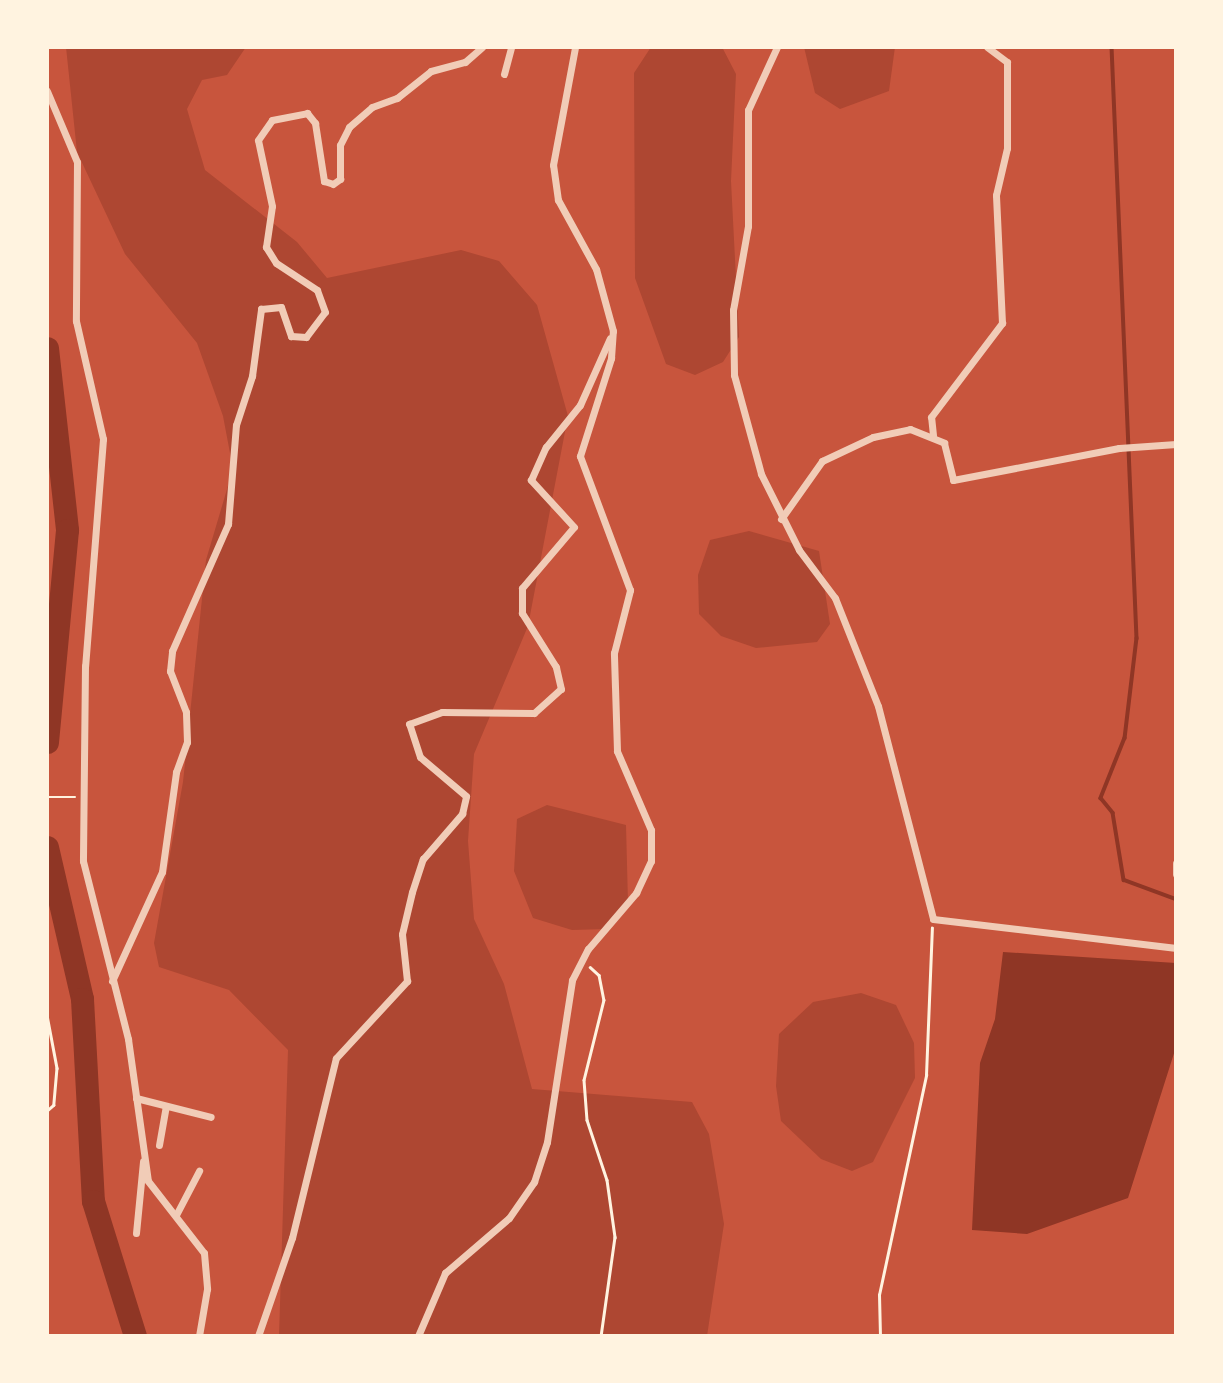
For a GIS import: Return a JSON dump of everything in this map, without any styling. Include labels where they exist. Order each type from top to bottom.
[{"type":"street","points":[[113,981],[162,872],[176,772],[187,742],[186,712],[170,671],[172,651],[228,524],[236,425],[252,376],[261,310],[281,307],[291,336],[306,337],[325,313],[317,290],[276,263],[266,247],[272,206],[258,140],[272,120],[307,113],[315,123],[324,180],[333,184],[340,179],[340,145],[349,127],[372,107],[397,98],[432,71],[465,62],[482,47]]},
{"type":"street","points":[[505,74],[511,47]]},
{"type":"street","points":[[418,1336],[445,1273],[509,1218],[534,1182],[559,1070],[563,1013],[582,960],[636,893],[651,861],[651,830],[617,751],[614,653],[630,590],[580,456],[611,358],[613,331],[596,269],[558,200],[553,165],[575,47]]},
{"type":"street","points":[[777,47],[748,110],[748,226],[733,310],[734,375],[761,474],[781,519],[835,597],[878,706],[933,919],[1176,948]]},
{"type":"street","points":[[933,435],[931,416],[1002,323],[996,195],[1007,148],[1007,62],[987,47]]},
{"type":"street","points":[[47,91],[77,162],[76,321],[103,439],[80,813],[83,861],[113,981],[136,1098],[148,1181],[204,1254],[207,1289],[199,1336]]},
{"type":"street","points":[[258,1336],[292,1238],[336,1058],[407,981],[402,934],[412,892],[423,859],[462,814],[466,796],[420,757],[409,724],[443,712],[534,713],[561,689],[556,667],[522,612],[522,588],[574,527],[531,480],[546,447],[580,405],[613,331]]},
{"type":"street","points":[[781,519],[822,461],[873,437],[910,429],[933,435],[944,443],[953,481],[1119,448],[1176,444]]},
{"type":"street","points":[[1176,863],[1176,874]]},
{"type":"street","points":[[136,1098],[211,1117]]},
{"type":"street","points":[[159,1144],[166,1107]]},
{"type":"street","points":[[136,1233],[135,1196],[144,1157]]},
{"type":"street","points":[[176,1215],[199,1171]]},
{"type":"path","points":[[47,796],[80,797]]},
{"type":"path","points":[[880,1336],[879,1296],[926,1075],[933,919]]},
{"type":"path","points":[[582,960],[604,988],[584,1080],[587,1120],[607,1180],[615,1237],[601,1336]]},
{"type":"path","points":[[47,1015],[57,1068],[54,1105],[47,1111]]},
{"type":"shaded area","points":[[66,47],[246,47],[227,75],[202,80],[187,109],[205,170],[297,242],[327,278],[461,250],[499,261],[537,305],[568,416],[528,626],[474,754],[468,841],[474,919],[504,984],[532,1089],[692,1102],[709,1134],[724,1224],[707,1336],[279,1336],[288,1050],[229,990],[159,967],[154,943],[183,782],[206,560],[233,469],[223,416],[197,343],[125,254],[77,152]]},
{"type":"shaded area","points":[[651,47],[722,47],[736,74],[731,181],[739,337],[723,362],[695,375],[666,364],[635,278],[634,73]]},
{"type":"shaded area","points":[[804,47],[895,47],[889,91],[840,109],[815,93]]},
{"type":"shaded area","points":[[749,531],[819,551],[830,624],[817,642],[756,648],[721,636],[699,614],[698,575],[710,540]]},
{"type":"shaded area","points":[[547,805],[626,825],[628,903],[607,929],[572,930],[533,918],[514,871],[517,819]]},
{"type":"shaded area","points":[[1003,952],[1176,963],[1176,1047],[1128,1198],[1027,1234],[972,1230],[980,1063],[995,1019]]},
{"type":"shaded area","points":[[861,993],[896,1005],[914,1043],[915,1078],[873,1162],[852,1171],[821,1159],[781,1121],[776,1086],[779,1034],[813,1002]]},
{"type":"waterway","points":[[1112,47],[1137,638],[1125,738],[1101,798],[1113,813],[1124,880],[1176,899]]},
{"type":"waterway","points":[[47,348],[67,530],[47,742]]},
{"type":"waterway","points":[[47,847],[82,999],[93,1201],[135,1336]]}]
